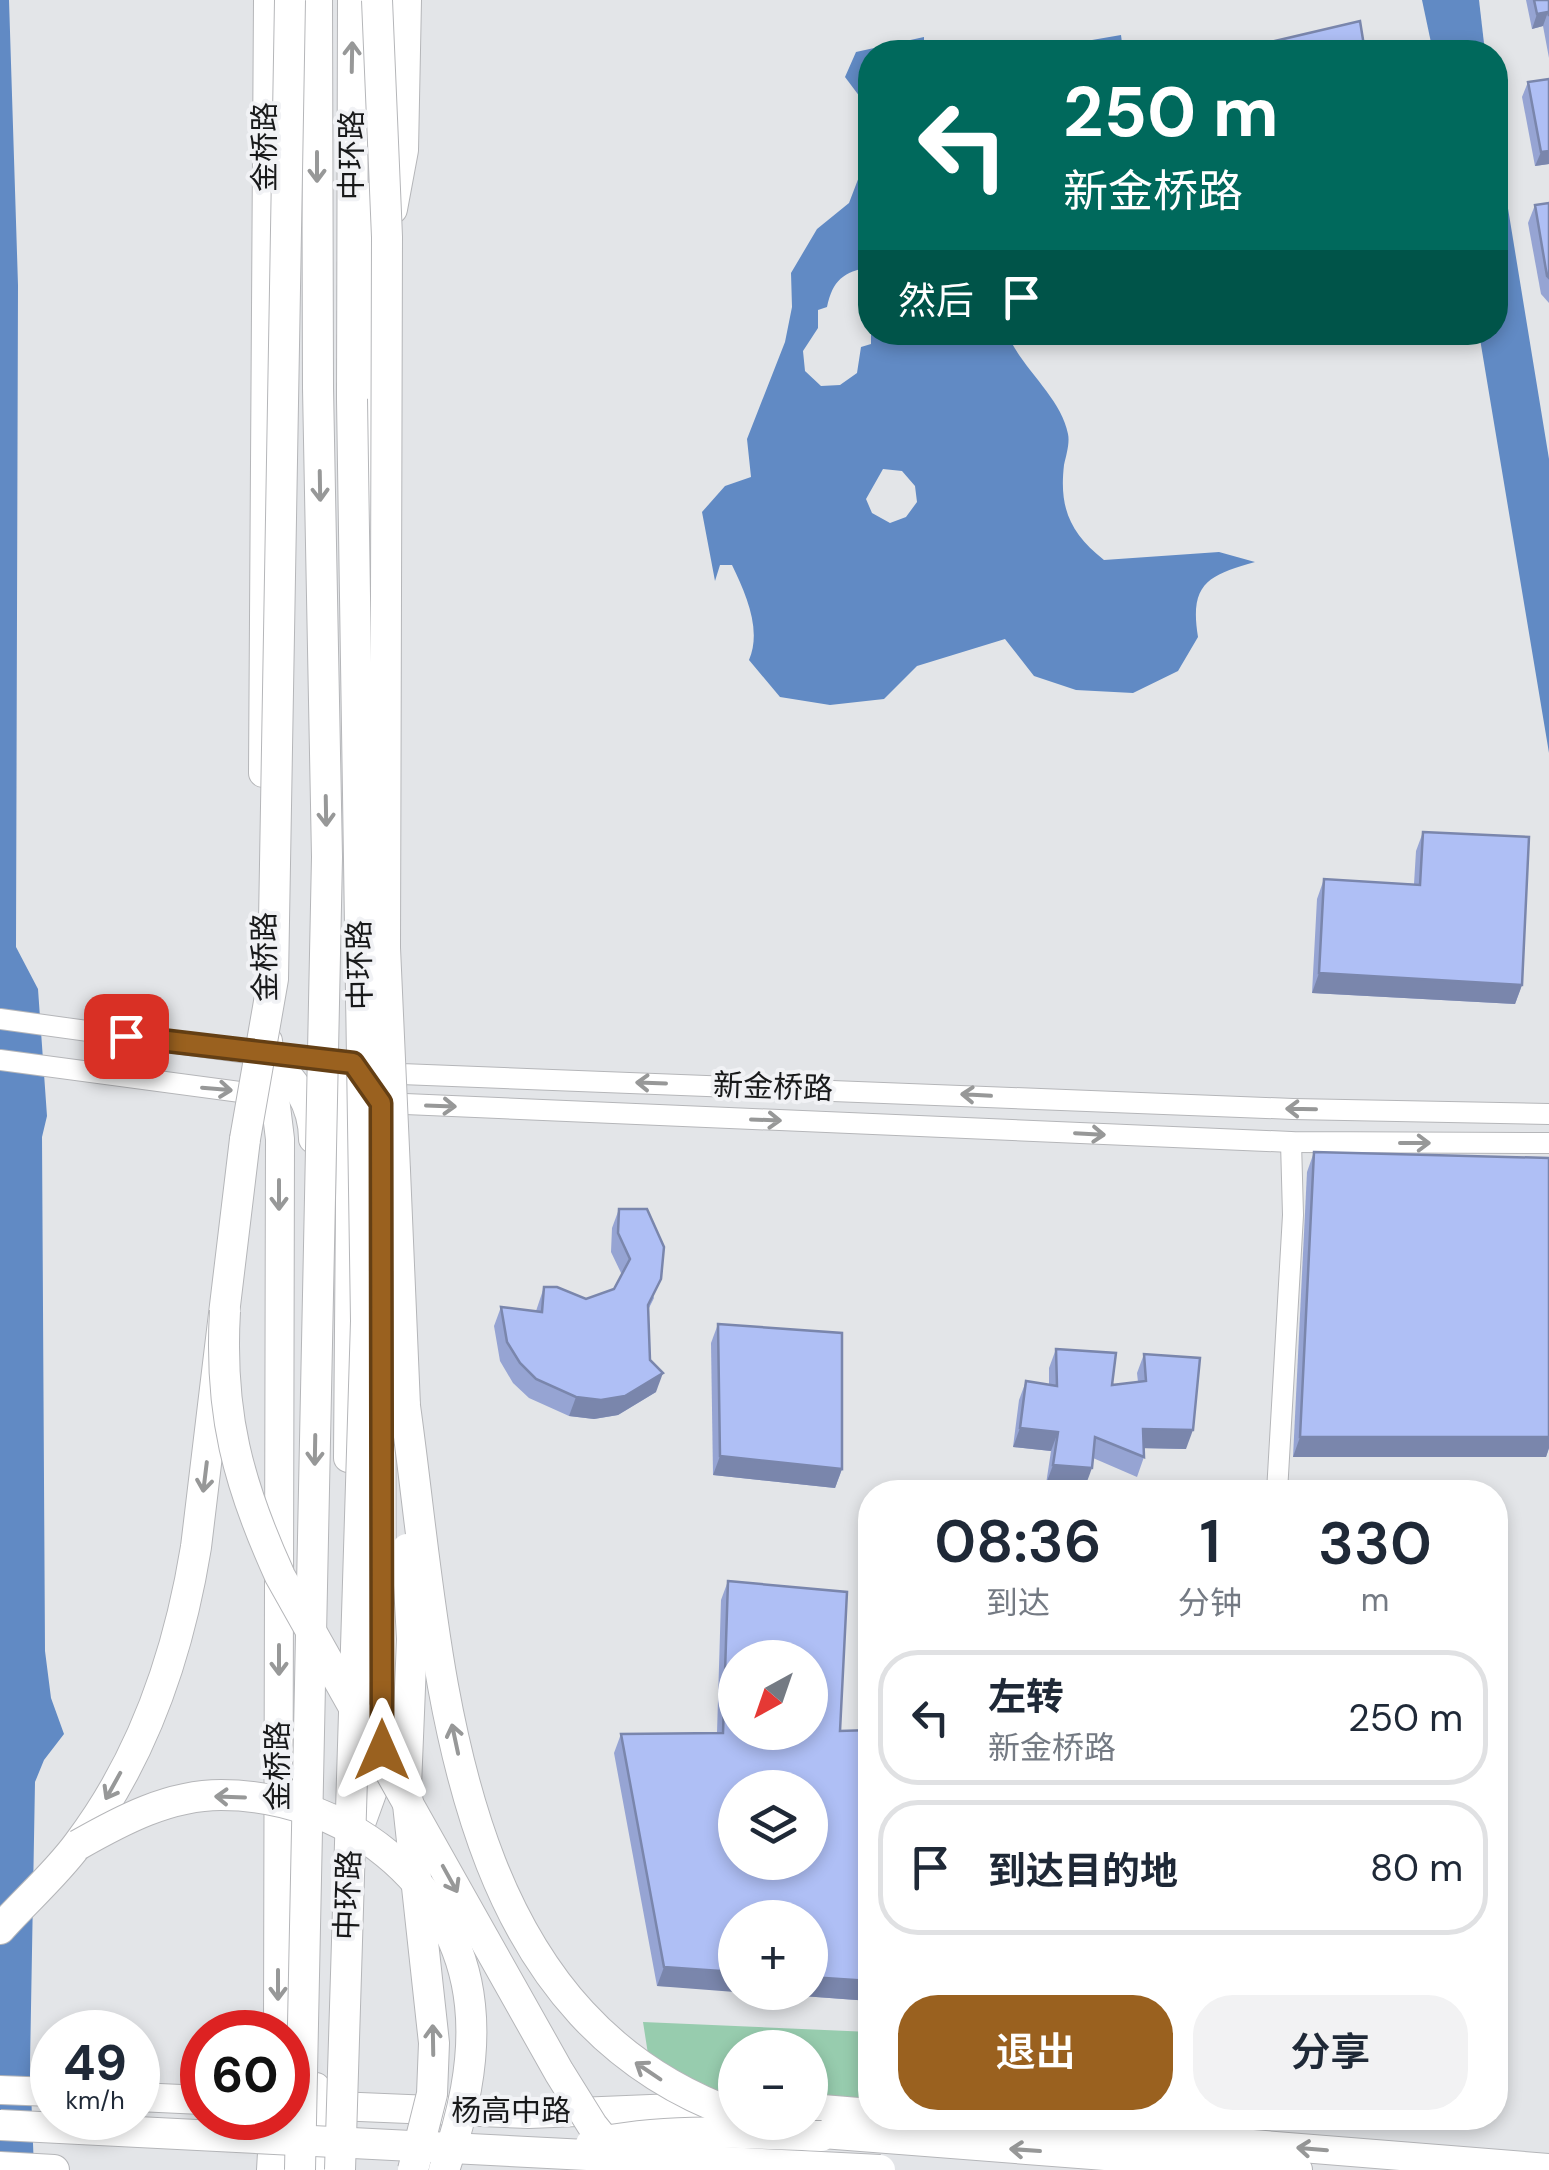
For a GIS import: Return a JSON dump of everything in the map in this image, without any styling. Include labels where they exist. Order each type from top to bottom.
[{"type":"highway","points":[[0,1929],[78,1845],[137,1743],[168,1674],[186,1609],[245,1139],[273,979],[290,0]]},
{"type":"highway","name":"中环路","points":[[300,2170],[327,857],[318,0]]},
{"type":"highway","name":"中环路","points":[[340,2170],[365,1275],[352,399],[353,0]]},
{"type":"highway","points":[[380,0],[387,237],[384,948],[412,1639],[406,1786],[434,2043],[432,2094],[413,2170]]},
{"type":"highway","points":[[387,237],[403,150],[406,0]]},
{"type":"highway","points":[[365,1275],[384,948]]},
{"type":"highway","points":[[225,1311],[225,1409],[234,1458],[250,1512],[280,1576],[559,2072],[628,2170]]},
{"type":"highway","points":[[405,1406],[452,1727],[473,1823],[508,1905],[562,1992],[610,2044],[653,2076],[718,2106]]},
{"type":"highway","points":[[78,1845],[124,1819],[174,1802],[219,1795],[288,1801],[352,1827],[405,1868],[440,1913],[458,1954],[470,2005],[471,2054],[463,2102],[444,2170]]},
{"type":"highway","points":[[828,2123],[858,2126]]},
{"type":"highway","name":"杨高中路","points":[[0,2125],[880,2170]]},
{"type":"highway","points":[[518,2170],[571,2148],[633,2134],[718,2130]]},
{"type":"highway","points":[[896,2130],[1297,2170]]},
{"type":"highway","points":[[0,2167],[54,2170]]},
{"type":"main road","name":"金桥路","points":[[268,0],[262,709],[269,1056],[280,1139],[278,2010]]},
{"type":"main road","points":[[350,2170],[358,1832],[348,1734],[348,1101],[368,732],[372,230],[380,0]]},
{"type":"main road","points":[[269,1056],[292,1076],[313,1125],[314,1339],[322,1366],[348,1413]]},
{"type":"main road","points":[[353,1063],[381,1103],[382,1750],[376,1785],[358,1832]]},
{"type":"main road","points":[[278,1789],[305,1830],[314,1862],[307,2010]]},
{"type":"main road","points":[[0,2090],[30,2091]]},
{"type":"main road","name":"杨高中路","points":[[310,2105],[529,2114],[718,2106]]},
{"type":"main road","points":[[828,2120],[858,2115]]},
{"type":"main road","points":[[1077,2130],[1549,2168]]},
{"type":"main road","points":[[310,2134],[320,2170]]},
{"type":"main road","points":[[270,2170],[272,2140]]},
{"type":"main road","points":[[302,2140],[308,2170]]},
{"type":"street","name":"新金桥路","points":[[0,1019],[269,1056],[353,1063],[401,1074],[1293,1109],[1549,1114]]},
{"type":"street","name":"新金桥路","points":[[0,1060],[274,1098],[1291,1142],[1549,1143]]},
{"type":"street","points":[[1279,1480],[1293,1215],[1291,1142]]},
{"type":"green space","points":[[643,2022],[825,2030],[718,2030],[718,2090],[653,2086]]},
{"type":"green space","points":[[828,2030],[858,2031],[858,2097],[828,2096]]},
{"type":"water","points":[[0,0],[9,0],[18,285],[16,947],[38,989],[47,1116],[42,1137],[45,1651],[51,1698],[64,1734],[44,1760],[35,1782],[30,2010],[30,2140],[34,2170],[0,2170]]},
{"type":"water","points":[[1422,0],[1479,0],[1484,40],[1430,40]]},
{"type":"water","points":[[1121,35],[1122,40],[1092,40]]},
{"type":"water","points":[[858,52],[858,94],[845,77]]},
{"type":"water","points":[[858,179],[858,271],[841,279],[832,290],[827,307],[818,310],[818,328],[803,351],[805,371],[821,386],[840,385],[857,373],[861,347],[868,345],[1013,345],[1064,420],[1068,438],[1063,480],[1065,507],[1075,529],[1092,550],[1104,560],[1219,552],[1255,562],[1225,572],[1206,584],[1197,604],[1198,637],[1178,671],[1133,693],[1076,690],[1034,676],[1005,639],[917,666],[884,699],[830,705],[780,697],[749,660],[754,637],[747,600],[732,565],[720,565],[715,581],[702,512],[725,486],[751,477],[747,439],[785,342],[792,307],[791,273],[817,229],[849,203]],"holes":[[[883,469],[902,471],[915,486],[917,502],[906,517],[890,523],[872,513],[866,499]]]},
{"type":"water","points":[[1508,208],[1549,459],[1549,753],[1481,345],[1508,345]]},
{"type":"building","points":[[1534,0],[1549,0],[1549,16],[1548,12],[1537,14]]},
{"type":"building","points":[[1360,21],[1363,40],[1279,40]]},
{"type":"building","points":[[1549,79],[1549,151],[1541,152],[1528,82]]},
{"type":"building","points":[[1549,203],[1549,278],[1535,205]]},
{"type":"building","points":[[1423,832],[1529,837],[1522,985],[1319,973],[1324,879],[1420,885]]},
{"type":"building","points":[[1314,1152],[1549,1158],[1549,1437],[1300,1437]]},
{"type":"building","points":[[619,1209],[647,1209],[664,1247],[661,1279],[648,1305],[650,1360],[663,1373],[625,1396],[601,1400],[576,1397],[536,1379],[520,1363],[507,1342],[501,1307],[542,1312],[544,1287],[557,1287],[586,1299],[614,1289],[630,1259],[618,1233]]},
{"type":"building","points":[[718,1324],[842,1333],[842,1469],[720,1456]]},
{"type":"building","points":[[1056,1349],[1116,1353],[1112,1385],[1146,1381],[1144,1354],[1200,1358],[1193,1430],[1143,1429],[1144,1457],[1095,1437],[1092,1468],[1053,1465],[1058,1432],[1020,1428],[1026,1381],[1057,1386]]},
{"type":"building","points":[[728,1581],[847,1592],[840,1731],[858,1730],[858,1980],[828,1978],[828,1900],[718,1900],[718,1971],[664,1967],[621,1734],[718,1733],[718,1750],[828,1750],[828,1640],[726,1640]]},
{"type":"route","points":[[126,1036],[353,1063],[381,1103],[382,1750]]}]
